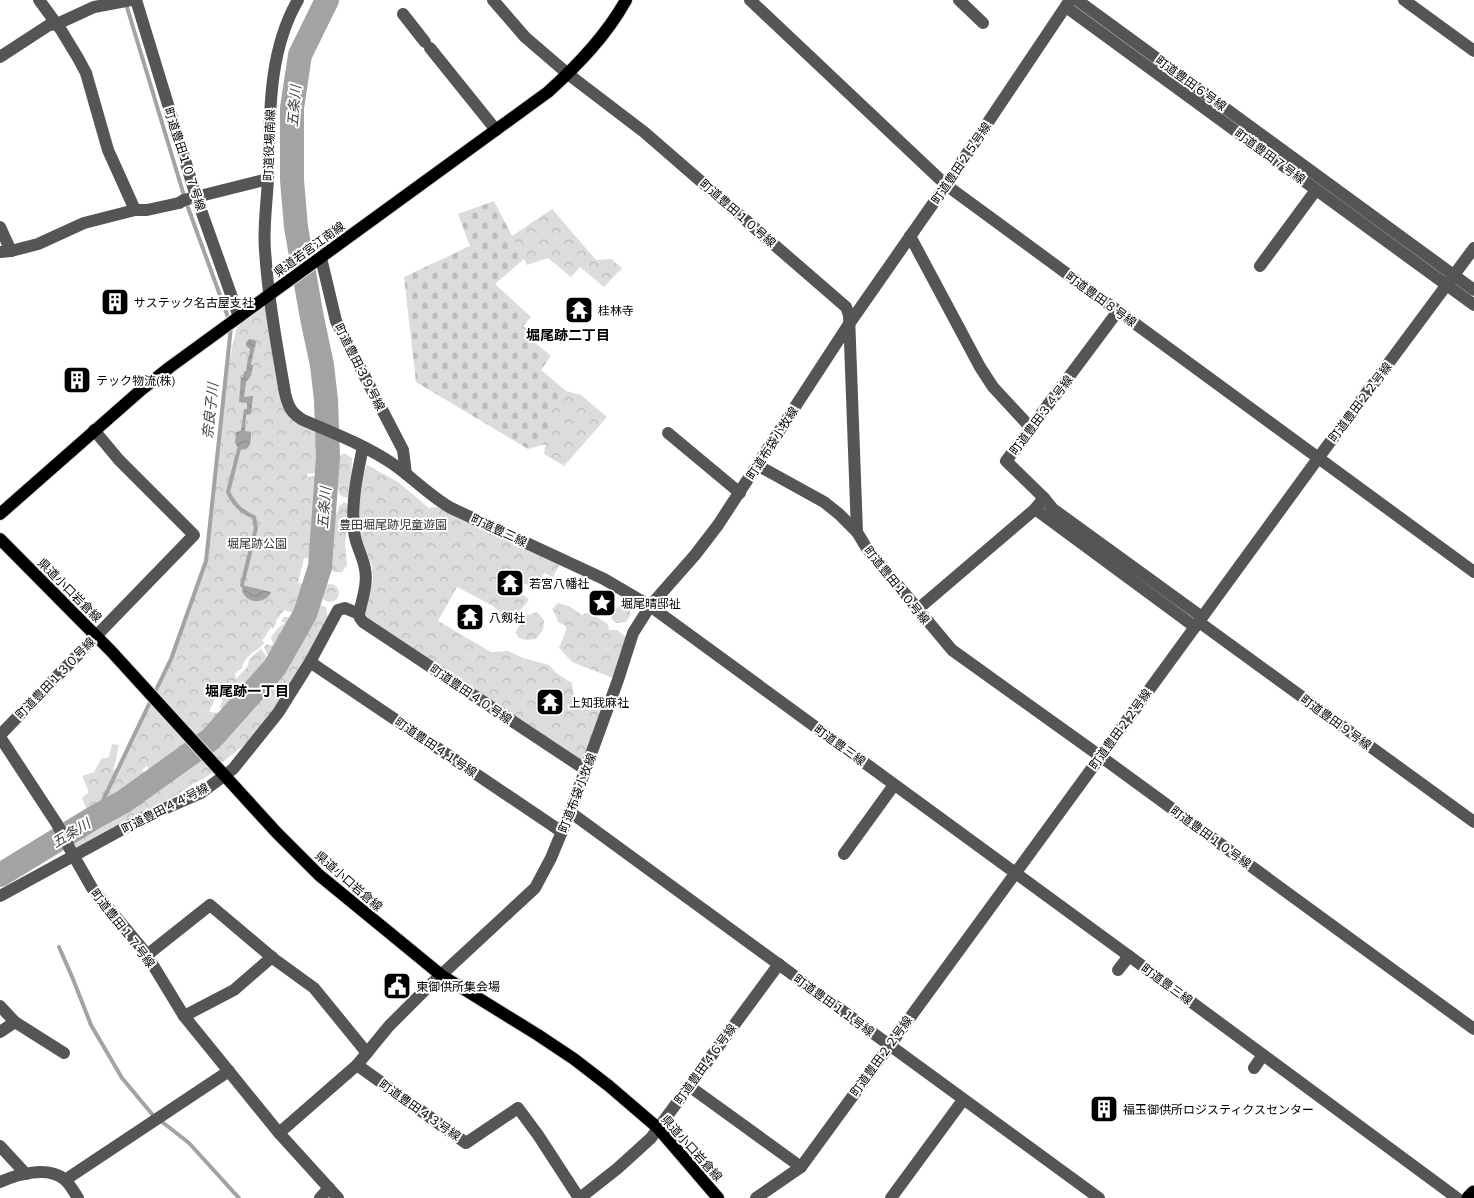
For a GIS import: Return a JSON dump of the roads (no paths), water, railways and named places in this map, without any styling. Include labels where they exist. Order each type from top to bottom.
[{"type":"highway","points":[[1469,1198],[1474,1193]]},
{"type":"main road","name":"県道若宮江南線","points":[[0,514],[148,384],[548,92],[584,59],[606,31],[626,0]]},
{"type":"main road","name":"県道小口岩倉線","points":[[0,539],[96,636],[290,847],[319,874],[441,975],[574,1059],[616,1091],[658,1128],[718,1198]]},
{"type":"street","points":[[39,0],[57,24],[86,73],[108,150],[135,210]]},
{"type":"street","name":"町道豊田１０７号線","points":[[136,0],[190,198],[240,317]]},
{"type":"street","name":"町道役場南線","points":[[272,293],[264,244],[270,107],[274,74],[284,31],[289,16],[298,0]]},
{"type":"street","name":"町道豊田１０号線","points":[[493,0],[525,37],[568,74],[644,132],[846,307],[849,315],[857,532],[866,547],[952,650],[1474,1030]]},
{"type":"street","name":"町道豊田８号線","points":[[750,0],[946,185],[1474,572]]},
{"type":"street","points":[[959,0],[983,23]]},
{"type":"street","name":"町道豊田６号線","points":[[1077,0],[1450,280],[1474,290]]},
{"type":"street","points":[[1404,0],[1474,51]]},
{"type":"street","points":[[0,57],[49,25],[57,24],[94,7],[128,1]]},
{"type":"street","name":"町道豊田２５号線","points":[[849,324],[946,185],[1068,3]]},
{"type":"street","name":"町道豊田７号線","points":[[1068,3],[1316,190],[1450,280],[1474,305]]},
{"type":"street","points":[[403,14],[496,130]]},
{"type":"street","points":[[0,227],[5,251],[38,244],[84,223],[135,210],[147,210],[179,203],[190,198],[268,179]]},
{"type":"street","points":[[1260,266],[1316,190]]},
{"type":"street","points":[[910,236],[980,367],[993,387],[1031,428]]},
{"type":"street","name":"町道豊田２２号線","points":[[756,1198],[800,1166],[1474,248]]},
{"type":"street","name":"町道豊田３９号線","points":[[320,258],[336,321],[404,450],[406,474]]},
{"type":"street","name":"町道豊三線","points":[[272,293],[284,393],[291,410],[296,416],[379,455],[432,496],[451,508],[610,582],[650,606],[1456,1198]]},
{"type":"street","name":"町道豊田３４号線","points":[[1044,498],[1006,461],[1118,311]]},
{"type":"street","name":"町道布袋小牧線","points":[[279,1133],[357,1065],[389,1026],[535,888],[551,858],[570,812],[633,633],[650,606],[695,555],[718,525],[849,324]]},
{"type":"street","name":"町道豊田１３０号線","points":[[0,736],[194,535],[119,460],[94,430]]},
{"type":"street","points":[[668,433],[740,493]]},
{"type":"street","points":[[357,444],[353,512],[354,534],[365,567],[366,580],[359,614]]},
{"type":"street","points":[[757,465],[824,502],[857,532]]},
{"type":"street","points":[[918,609],[1035,509],[1044,498]]},
{"type":"street","name":"町道豊田９号線","points":[[1044,498],[1053,509],[1198,622],[1474,822]]},
{"type":"street","points":[[1035,509],[1198,622]]},
{"type":"street","name":"町道豊田４４号線","points":[[0,896],[73,854],[143,818],[201,793],[223,773],[233,769],[270,724],[310,662],[338,610],[345,608],[359,614]]},
{"type":"street","name":"町道豊田４０号線","points":[[359,614],[363,622],[586,770]]},
{"type":"street","name":"町道豊田４１号線","points":[[310,662],[562,832]]},
{"type":"street","name":"町道豊田１７号線","points":[[0,736],[57,824],[92,888],[147,955],[184,1016],[279,1133]]},
{"type":"street","points":[[844,854],[894,785]]},
{"type":"street","name":"町道豊田１１号線","points":[[570,812],[1099,1198]]},
{"type":"street","points":[[147,955],[210,905],[272,957],[314,988],[367,1053]]},
{"type":"street","points":[[1118,970],[1129,956]]},
{"type":"street","points":[[184,1016],[234,990],[272,957]]},
{"type":"street","name":"町道豊田４６号線","points":[[580,1198],[651,1138],[779,964]]},
{"type":"street","points":[[0,1006],[15,1022],[64,1053]]},
{"type":"street","points":[[0,1032],[15,1022]]},
{"type":"street","points":[[1254,1068],[1263,1055]]},
{"type":"street","name":"町道豊田４３号線","points":[[357,1065],[466,1142],[518,1108],[580,1198]]},
{"type":"street","points":[[65,1180],[229,1070]]},
{"type":"street","points":[[689,1086],[800,1166]]},
{"type":"street","points":[[891,1198],[963,1100]]},
{"type":"street","points":[[279,1133],[338,1198]]},
{"type":"street","points":[[0,1146],[26,1174]]},
{"type":"street","points":[[0,1182],[11,1177],[26,1174],[53,1173],[65,1180],[78,1198]]},
{"type":"street","points":[[320,1198],[329,1188]]},
{"type":"water","points":[[249,339],[255,340],[256,343],[251,364],[253,366],[251,376],[246,382],[244,397],[253,396],[251,414],[246,415],[245,431],[251,432],[251,439],[250,445],[243,450],[239,449],[235,443],[236,432],[241,431],[244,409],[247,409],[247,403],[239,402],[241,377],[243,377],[246,371],[249,356],[250,349],[246,346],[246,343]]},
{"type":"water","points":[[242,585],[271,592],[269,596],[262,600],[253,601],[246,597]]},
{"type":"waterway","name":"五条川","points":[[0,875],[123,802],[211,739],[275,667],[305,614],[320,567],[328,457],[326,400],[322,365],[296,227],[292,180],[292,108],[300,55],[327,0]]},
{"type":"waterway","name":"奈良子川","points":[[126,4],[186,202],[229,320]]},
{"type":"waterway","name":"奈良子川","points":[[154,694],[171,659],[206,561],[231,327]]},
{"type":"waterway","points":[[239,449],[228,492],[238,507],[254,517],[256,528],[242,585]]},
{"type":"waterway","name":"奈良子川","points":[[95,817],[151,700]]},
{"type":"waterway","points":[[59,947],[91,1025],[122,1078],[152,1114]]},
{"type":"waterway","points":[[161,1121],[189,1143],[239,1198]]},
{"type":"place","name":"サステック名古屋支社","points":[[115,302]]},
{"type":"place","name":"桂林寺","points":[[579,310]]},
{"type":"place","name":"テック物流(株)","points":[[77,380]]},
{"type":"place","name":"若宮八幡社","points":[[510,583]]},
{"type":"place","name":"堀尾晴邸祉","points":[[602,603]]},
{"type":"place","name":"八剱社","points":[[470,617]]},
{"type":"place","name":"上知我麻社","points":[[550,702]]},
{"type":"place","name":"東御供所集会場","points":[[397,986]]},
{"type":"place","name":"福玉御供所ロジスティクスセンター","points":[[1104,1109]]},
{"type":"district","name":"堀尾跡二丁目","points":[[568,335]]},
{"type":"district","name":"堀尾跡一丁目","points":[[247,691]]},
{"type":"park label","name":"豊田堀尾跡児童遊園","points":[[393,524]]},
{"type":"park label","name":"堀尾跡公園","points":[[257,543]]}]
